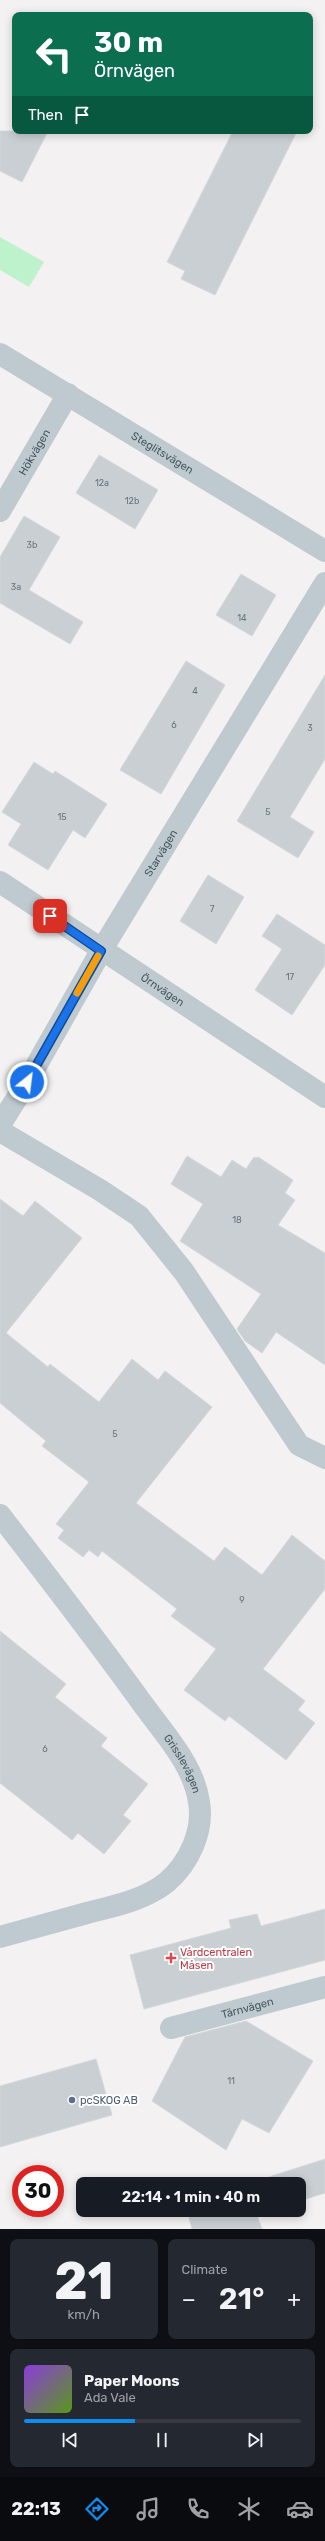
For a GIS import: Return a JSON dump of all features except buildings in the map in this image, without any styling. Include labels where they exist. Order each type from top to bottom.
[{"type":"street","name":"Steglitsvägen","points":[[0,354],[325,551]]},
{"type":"street","name":"Hökvägen","points":[[0,511],[68,394]]},
{"type":"street","name":"Starvägen","points":[[0,1125],[27,1082],[101,951],[325,583]]},
{"type":"street","name":"Örnvägen","points":[[0,882],[101,951],[325,1098]]},
{"type":"street","points":[[0,1131],[100,1190],[139,1216],[184,1272],[299,1445],[325,1458]]},
{"type":"street","name":"Grisslevägen","points":[[0,1515],[170,1742],[195,1786],[199,1801],[200,1819],[191,1851],[182,1866],[167,1882],[152,1892],[129,1902],[0,1937]]},
{"type":"street","name":"Tärnvägen","points":[[170,2028],[325,1987]]},
{"type":"green space","points":[[0,237],[44,262],[29,287],[0,270]]},
{"type":"slow traffic","points":[[77,993],[98,956]]},
{"type":"place","name":"Vårdcentralen Måsen","points":[[171,1958]]},
{"type":"place","name":"pcSKOG AB","points":[[72,2100]]},
{"type":"route","points":[[27,1082],[101,951],[50,916]]}]
